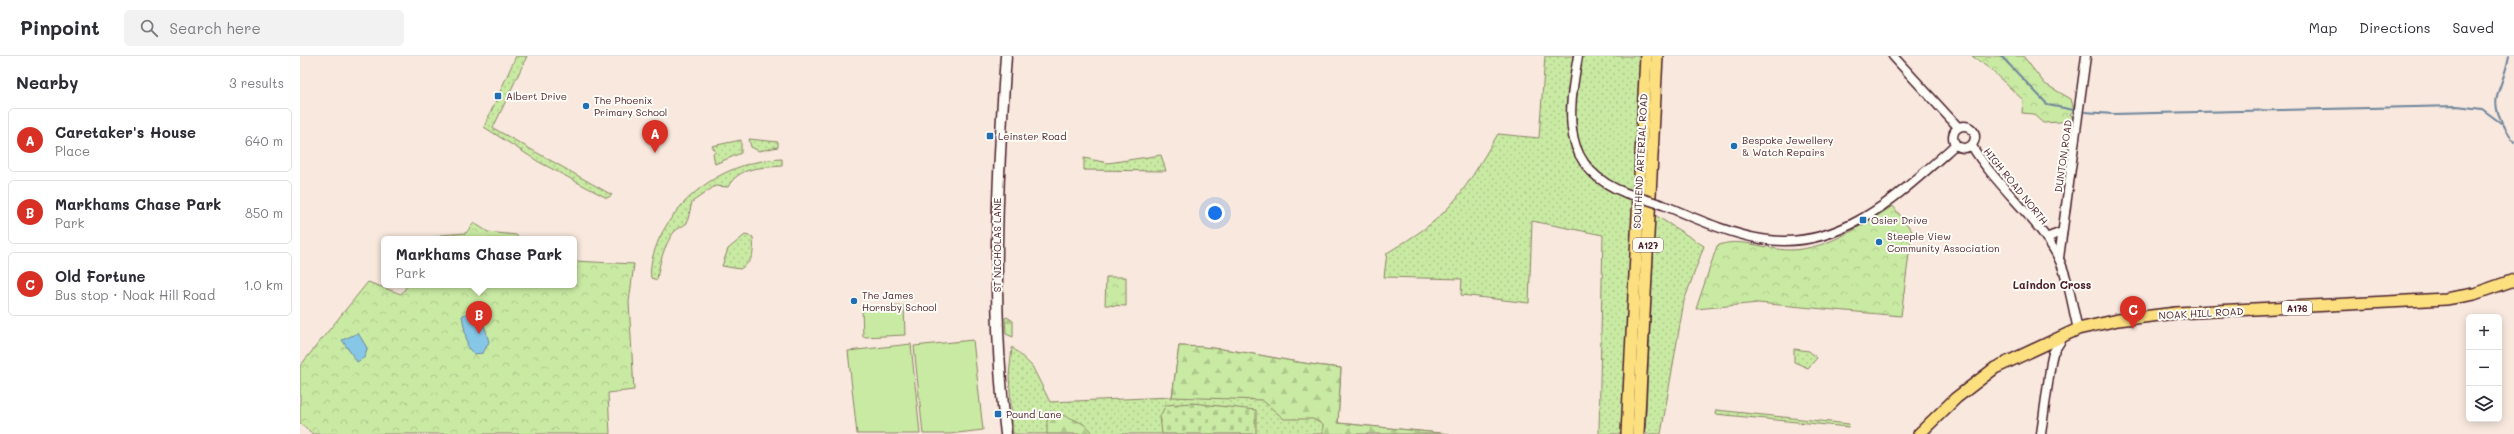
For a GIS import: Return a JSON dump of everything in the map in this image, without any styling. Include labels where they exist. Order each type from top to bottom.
[{"type":"main road","name":"ST NICHOLAS LANE","points":[[1006,56],[997,190],[996,255],[1000,357],[1006,434]]},
{"type":"main road","name":"SOUTHEND ARTERIAL ROAD","points":[[1627,434],[1646,56]]},
{"type":"main road","name":"SOUTHEND ARTERIAL ROAD","points":[[1638,434],[1657,56]]},
{"type":"main road","name":"NOAK HILL ROAD","points":[[1919,434],[1956,398],[1995,368],[2078,329],[2118,320],[2176,313],[2446,299],[2474,294],[2514,280]]},
{"type":"street","points":[[1578,56],[1570,108],[1573,140],[1580,156],[1595,175],[1609,185],[1626,193],[1663,205],[1715,226],[1755,238],[1779,241],[1816,238],[1842,230],[1893,198],[1956,145]]},
{"type":"street","points":[[1893,56],[1958,127]]},
{"type":"street","name":"DUNTON ROAD","points":[[2059,258],[2086,56]]},
{"type":"street","points":[[1956,145],[1960,148],[1972,146],[1976,139],[1974,131],[1966,126],[1958,127]]},
{"type":"street","points":[[1956,145],[1954,134],[1958,127]]},
{"type":"street","name":"HIGH ROAD NORTH","points":[[1972,146],[1983,165],[2046,238],[2059,258]]},
{"type":"street","points":[[2046,238],[2062,232]]},
{"type":"street","points":[[2059,258],[2078,329]]},
{"type":"street","points":[[2041,434],[2051,362],[2054,353],[2065,334]]},
{"type":"green space","points":[[516,56],[527,56],[493,128],[612,195],[607,198],[539,162],[484,127]]},
{"type":"green space","points":[[1545,56],[1643,56],[1623,434],[1599,434],[1603,235],[1532,221],[1529,303],[1461,295],[1462,279],[1384,277],[1387,253],[1430,224],[1443,213],[1459,195],[1473,175],[1498,134],[1539,138]]},
{"type":"green space","points":[[1972,56],[2023,56],[2045,84],[2071,99],[2074,110],[2070,114],[2076,121],[2043,123],[2033,114],[2022,113],[2023,100],[1990,69]]},
{"type":"green space","points":[[749,139],[778,142],[778,147],[759,151],[751,147]]},
{"type":"green space","points":[[741,140],[741,153],[715,164],[713,153],[716,152],[712,146]]},
{"type":"green space","points":[[1161,155],[1166,171],[1084,170],[1084,158],[1108,163]]},
{"type":"green space","points":[[782,159],[782,166],[752,169],[738,175],[728,187],[715,186],[692,202],[687,223],[674,232],[667,243],[657,280],[651,278],[651,263],[659,239],[668,222],[694,193],[726,172],[744,165]]},
{"type":"green space","points":[[1893,206],[1912,231],[1901,316],[1758,303],[1696,309],[1717,246],[1734,242],[1790,250],[1818,246],[1844,235]]},
{"type":"green space","points":[[1655,215],[1704,246],[1684,301],[1661,434],[1645,434]]},
{"type":"green space","points":[[474,223],[488,232],[517,236],[440,236],[466,233]]},
{"type":"green space","points":[[745,235],[753,237],[753,252],[751,259],[740,269],[722,266],[728,249]]},
{"type":"green space","points":[[577,261],[634,264],[629,302],[634,390],[608,393],[610,434],[313,434],[300,423],[300,366],[368,282],[401,294],[406,288],[577,288]]},
{"type":"green space","points":[[1106,277],[1126,277],[1126,306],[1105,305]]},
{"type":"green space","points":[[904,306],[905,335],[863,337],[862,308]]},
{"type":"green space","points":[[1007,317],[1013,321],[1013,337],[1006,334],[1005,318]]},
{"type":"green space","points":[[973,340],[983,430],[949,434],[923,434],[914,346]]},
{"type":"green space","points":[[911,344],[920,434],[857,434],[848,351]]},
{"type":"green space","points":[[1179,346],[1220,349],[1341,368],[1338,423],[1450,434],[1013,434],[1009,376],[1012,347],[1032,366],[1050,402],[1172,397]]},
{"type":"green space","points":[[1179,346],[1220,349],[1341,368],[1338,423],[1450,434],[1323,434],[1323,425],[1313,419],[1284,419],[1262,400],[1172,397]]},
{"type":"green space","points":[[1794,349],[1809,351],[1817,358],[1808,368],[1794,362]]},
{"type":"green space","points":[[1192,403],[1256,410],[1256,434],[1162,434],[1160,416],[1166,405]]},
{"type":"green space","points":[[1716,410],[1849,424],[1848,427],[1715,414]]},
{"type":"green space","points":[[1050,411],[1080,422],[1090,429],[1093,434],[1047,434],[1047,421]]},
{"type":"water","points":[[468,312],[481,314],[489,342],[483,353],[474,354],[468,348],[462,316]]},
{"type":"water","points":[[358,333],[367,348],[365,357],[357,362],[342,340]]},
{"type":"waterway","points":[[2001,56],[2048,105],[2074,110]]},
{"type":"waterway","points":[[2509,56],[2498,91],[2496,106],[2499,115],[2514,142]]},
{"type":"waterway","points":[[2085,112],[2113,114],[2457,106],[2482,109],[2501,123]]},
{"type":"place","name":"Albert Drive","points":[[498,96]]},
{"type":"place","name":"The Phoenix Primary School","points":[[586,106]]},
{"type":"place","name":"Leinster Road","points":[[990,136]]},
{"type":"place","name":"Bespoke Jewellery & Watch Repairs","points":[[1734,146]]},
{"type":"place","name":"Caretaker's House","points":[[655,153]]},
{"type":"place","name":"Osier Drive","points":[[1863,220]]},
{"type":"place","name":"Steeple View Community Association","points":[[1879,242]]},
{"type":"place","name":"The James Hornsby School","points":[[854,301]]},
{"type":"place","name":"Old Fortune","points":[[2133,329]]},
{"type":"place","name":"Markhams Chase Park","points":[[479,334]]},
{"type":"place","name":"Pound Lane","points":[[998,414]]},
{"type":"district","name":"Laindon Cross","points":[[2052,284]]}]
